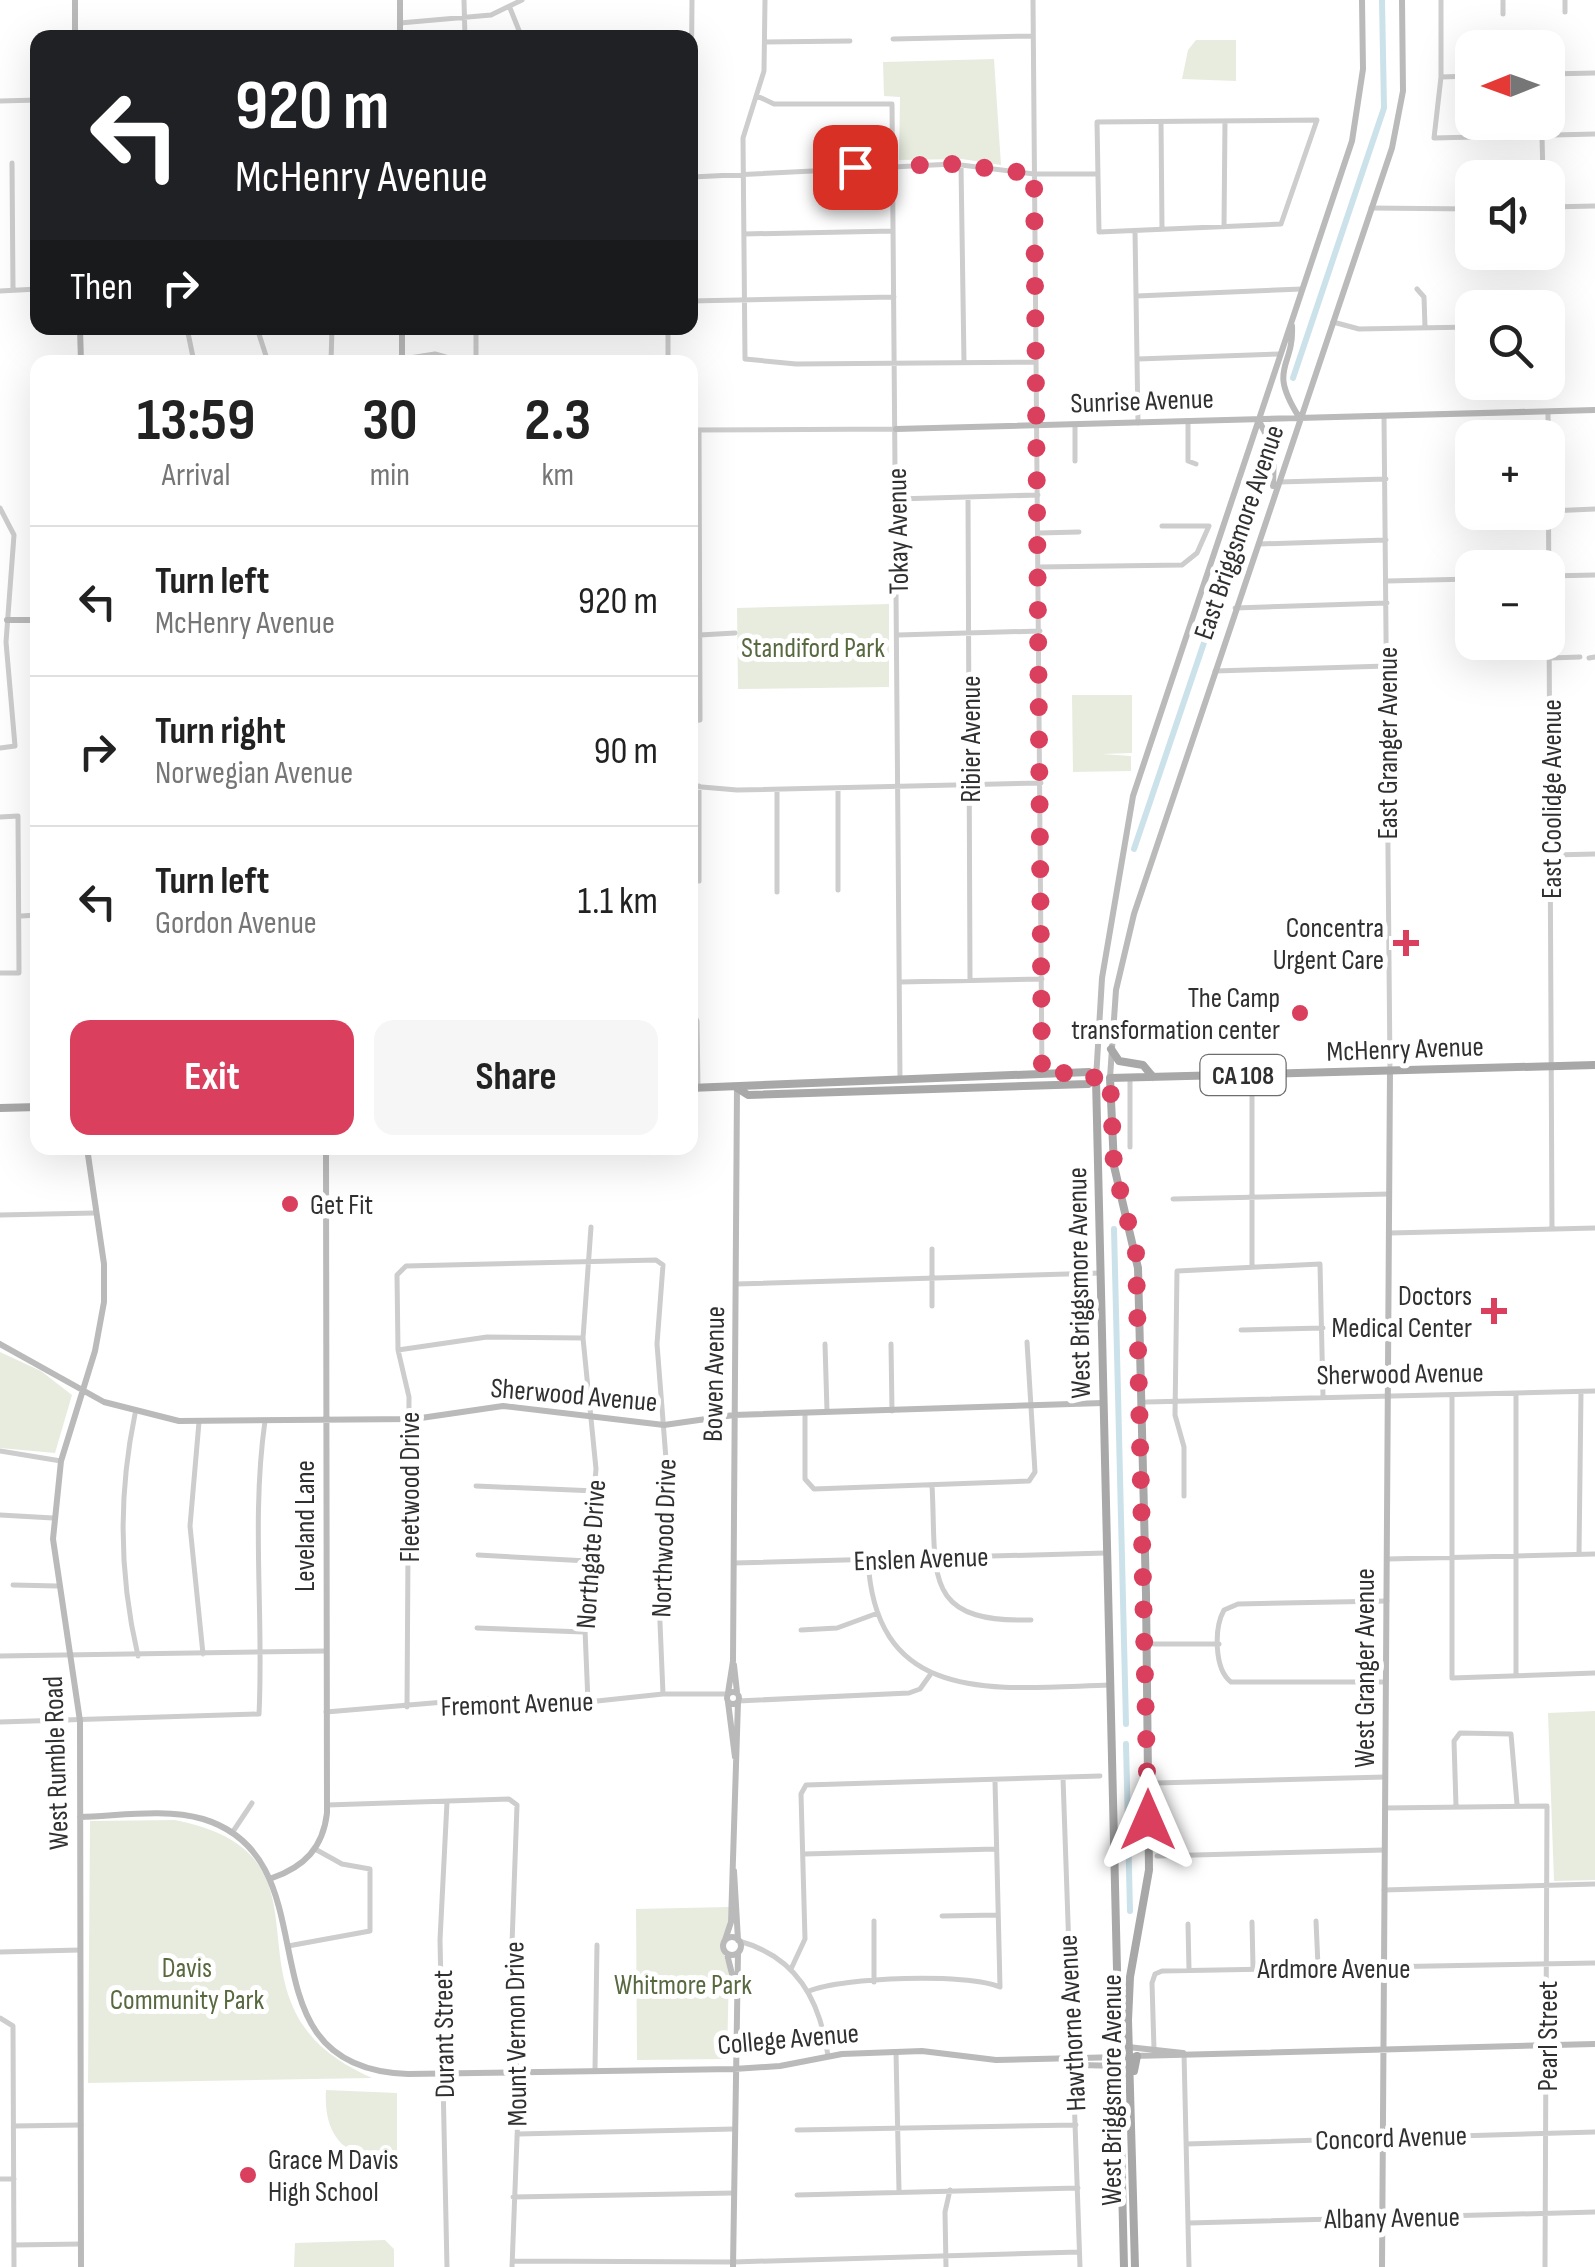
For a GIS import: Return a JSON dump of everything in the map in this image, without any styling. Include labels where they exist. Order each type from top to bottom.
[{"type":"main road","points":[[1111,1049],[1119,1061],[1143,1065],[1152,1077]]},
{"type":"main road","name":"McHenry Avenue","points":[[737,1088],[748,1095],[1088,1084],[1110,1078],[1595,1065]]},
{"type":"main road","name":"McHenry Avenue","points":[[698,1088],[1088,1072],[1096,1079]]},
{"type":"main road","name":"West Briggsmore Avenue","points":[[1110,1078],[1114,1166],[1138,1268],[1146,1594],[1148,1870],[1129,1987],[1124,2267]]},
{"type":"main road","name":"West Briggsmore Avenue","points":[[1096,1079],[1112,1685],[1135,2267]]},
{"type":"main road","points":[[0,1108],[30,1108]]},
{"type":"street","points":[[75,0],[75,30]]},
{"type":"street","points":[[400,0],[400,30]]},
{"type":"street","points":[[464,0],[465,30]]},
{"type":"street","points":[[400,22],[465,18],[510,8],[522,0]]},
{"type":"street","points":[[691,30],[692,0]]},
{"type":"street","points":[[764,0],[764,71],[745,127],[745,360],[1036,362]]},
{"type":"street","points":[[1033,0],[1042,1074]]},
{"type":"street","name":"East Briggsmore Avenue","points":[[1096,1079],[1102,978],[1128,815],[1356,124],[1363,68],[1362,0]]},
{"type":"street","name":"East Briggsmore Avenue","points":[[1110,1078],[1116,990],[1134,914],[1401,110],[1402,0]]},
{"type":"street","points":[[1441,0],[1441,77],[1434,138],[1455,137]]},
{"type":"street","points":[[1503,0],[1503,14]]},
{"type":"street","points":[[1565,0],[1565,12]]},
{"type":"street","points":[[510,8],[519,30]]},
{"type":"street","points":[[893,39],[1034,36]]},
{"type":"street","points":[[764,42],[850,41]]},
{"type":"street","points":[[1565,74],[1595,73]]},
{"type":"street","points":[[1441,77],[1455,77]]},
{"type":"street","name":"Tokay Avenue","points":[[756,96],[774,104],[892,104],[900,1079]]},
{"type":"street","points":[[0,101],[30,100]]},
{"type":"street","points":[[1318,120],[1281,224],[1099,232],[1097,122],[1225,121],[1318,120]]},
{"type":"street","points":[[1224,227],[1225,121]]},
{"type":"street","points":[[1160,122],[1162,229]]},
{"type":"street","points":[[1565,135],[1595,134]]},
{"type":"street","points":[[12,163],[13,290]]},
{"type":"street","points":[[961,165],[964,362]]},
{"type":"street","points":[[698,175],[961,165],[1034,174],[1098,174]]},
{"type":"street","points":[[1565,207],[1595,206]]},
{"type":"street","points":[[1371,208],[1455,209]]},
{"type":"street","points":[[1136,230],[1138,423]]},
{"type":"street","points":[[744,234],[893,231]]},
{"type":"street","points":[[1418,288],[1424,297],[1425,327]]},
{"type":"street","points":[[0,291],[30,289]]},
{"type":"street","points":[[1136,296],[1302,290]]},
{"type":"street","points":[[698,301],[894,297]]},
{"type":"street","points":[[1292,319],[1282,372],[1286,397],[1300,418]]},
{"type":"street","points":[[1333,322],[1355,328],[1455,326]]},
{"type":"street","points":[[1137,359],[1280,354]]},
{"type":"street","name":"Sunrise Avenue","points":[[699,430],[1037,426],[1595,410]]},
{"type":"street","name":"East Coolidge Avenue","points":[[1548,412],[1548,420]]},
{"type":"street","name":"East Granger Avenue","points":[[1384,416],[1390,1070]]},
{"type":"street","points":[[1258,419],[1269,438],[1275,465],[1268,512]]},
{"type":"street","points":[[1188,421],[1188,461],[1196,464]]},
{"type":"street","points":[[1075,425],[1076,461]]},
{"type":"street","points":[[698,720],[699,430]]},
{"type":"street","points":[[1278,482],[1386,479]]},
{"type":"street","points":[[897,499],[1038,495]]},
{"type":"street","name":"Ribier Avenue","points":[[968,497],[970,980]]},
{"type":"street","points":[[0,508],[14,534],[7,620],[8,694],[15,746],[0,748]]},
{"type":"street","points":[[1565,510],[1595,509]]},
{"type":"street","points":[[1039,567],[1182,565],[1197,553],[1209,526],[1162,526]]},
{"type":"street","points":[[1039,533],[1079,532]]},
{"type":"street","points":[[1257,544],[1386,540]]},
{"type":"street","points":[[1565,575],[1595,574]]},
{"type":"street","points":[[1387,582],[1455,580]]},
{"type":"street","points":[[1236,608],[1387,603]]},
{"type":"street","points":[[7,620],[30,620]]},
{"type":"street","points":[[898,635],[1040,631]]},
{"type":"street","points":[[700,634],[735,634]]},
{"type":"street","points":[[1565,658],[1580,657]]},
{"type":"street","name":"East Coolidge Avenue","points":[[1550,660],[1552,1229]]},
{"type":"street","points":[[1214,671],[1387,666]]},
{"type":"street","points":[[699,882],[699,786],[777,789],[1040,783]]},
{"type":"street","points":[[838,788],[838,890]]},
{"type":"street","points":[[777,789],[777,892]]},
{"type":"street","points":[[0,817],[18,816],[20,916],[19,973],[0,974]]},
{"type":"street","points":[[1552,855],[1595,854]]},
{"type":"street","points":[[20,916],[30,916]]},
{"type":"street","points":[[900,982],[1042,978]]},
{"type":"street","name":"West Granger Avenue","points":[[1382,2267],[1390,1070]]},
{"type":"street","points":[[1252,1074],[1252,1264]]},
{"type":"street","points":[[1130,1078],[1130,1147]]},
{"type":"street","name":"Bowen Avenue","points":[[734,1870],[737,1088]]},
{"type":"street","name":"West Rumble Road","points":[[81,2267],[80,1722],[73,1657],[57,1586],[53,1518],[61,1461],[95,1351],[104,1302],[104,1264],[88,1155]]},
{"type":"street","name":"Leveland Lane","points":[[315,1849],[324,1833],[327,1806],[326,1155]]},
{"type":"street","points":[[1173,1200],[1389,1194]]},
{"type":"street","points":[[0,1215],[95,1213]]},
{"type":"street","name":"Northgate Drive","points":[[588,1702],[584,1632],[596,1491],[583,1338],[592,1226]]},
{"type":"street","points":[[1390,1234],[1595,1228]]},
{"type":"street","points":[[932,1249],[932,1306]]},
{"type":"street","name":"Northwood Drive","points":[[591,1260],[662,1264],[658,1344],[667,1492],[660,1599],[663,1694]]},
{"type":"street","name":"Fleetwood Drive","points":[[407,1707],[409,1419],[408,1386],[398,1350],[400,1268],[591,1260]]},
{"type":"street","points":[[1184,1496],[1184,1450],[1176,1402],[1177,1271],[1252,1264],[1320,1264],[1323,1396]]},
{"type":"street","points":[[736,1284],[1101,1273]]},
{"type":"street","points":[[1241,1330],[1323,1328]]},
{"type":"street","points":[[398,1350],[487,1337],[583,1338]]},
{"type":"street","points":[[804,1414],[805,1480],[811,1488],[1030,1482],[1035,1472],[1028,1342]]},
{"type":"street","name":"Sherwood Avenue","points":[[0,1344],[44,1365],[80,1390],[135,1414],[199,1422],[409,1419],[491,1406],[664,1425],[734,1415],[1103,1404]]},
{"type":"street","points":[[826,1344],[827,1413]]},
{"type":"street","points":[[891,1344],[892,1411]]},
{"type":"street","points":[[1579,1554],[1581,1392]]},
{"type":"street","name":"Sherwood Avenue","points":[[1146,1402],[1595,1392]]},
{"type":"street","points":[[1516,1394],[1516,1675]]},
{"type":"street","points":[[1452,1397],[1452,1678],[1595,1673]]},
{"type":"street","points":[[135,1414],[125,1471],[122,1532],[127,1604],[138,1656]]},
{"type":"street","points":[[0,1722],[259,1714],[262,1653],[256,1516],[264,1421]]},
{"type":"street","points":[[199,1422],[190,1526],[204,1654]]},
{"type":"street","points":[[0,1451],[61,1461]]},
{"type":"street","points":[[932,1485],[934,1558],[944,1592],[964,1613],[991,1621],[1031,1620]]},
{"type":"street","points":[[476,1486],[596,1491]]},
{"type":"street","points":[[0,1515],[53,1518]]},
{"type":"street","name":"Enslen Avenue","points":[[734,1563],[1108,1553]]},
{"type":"street","points":[[478,1554],[588,1561]]},
{"type":"street","points":[[1387,1559],[1595,1554]]},
{"type":"street","points":[[868,1560],[878,1613],[898,1647],[930,1674],[975,1688],[1112,1685]]},
{"type":"street","points":[[13,1585],[57,1586]]},
{"type":"street","points":[[1386,1682],[1235,1683],[1220,1669],[1219,1644],[1220,1618],[1234,1605],[1387,1601]]},
{"type":"street","points":[[800,1630],[836,1628],[878,1613]]},
{"type":"street","points":[[477,1628],[584,1632]]},
{"type":"street","points":[[1154,1644],[1219,1644]]},
{"type":"street","points":[[0,1656],[326,1651]]},
{"type":"street","name":"Fremont Avenue","points":[[326,1712],[480,1699],[588,1702],[663,1694],[758,1698],[909,1693],[920,1689],[930,1674]]},
{"type":"street","points":[[1385,1808],[1456,1806],[1516,1804],[1515,1739],[1508,1732],[1460,1734],[1454,1740],[1456,1806]]},
{"type":"street","points":[[792,1968],[805,1939],[804,1787],[1100,1776]]},
{"type":"street","points":[[1156,1783],[1385,1776]]},
{"type":"street","name":"Hawthorne Avenue","points":[[1063,1778],[1080,2267]]},
{"type":"street","points":[[809,1991],[837,1983],[965,1979],[1000,1987],[994,1781]]},
{"type":"street","points":[[327,1806],[447,1802]]},
{"type":"street","name":"Mount Vernon Drive","points":[[447,1802],[515,1802],[518,2134],[512,2264]]},
{"type":"street","name":"Durant Street","points":[[447,1802],[440,1940],[447,2267]]},
{"type":"street","points":[[232,1833],[252,1803]]},
{"type":"street","name":"Pearl Street","points":[[1516,1804],[1546,1806],[1545,2267]]},
{"type":"street","name":"College Avenue","points":[[80,1818],[184,1815],[232,1833],[272,1878],[298,2002],[316,2033],[332,2049],[364,2069],[445,2074],[595,2068],[734,2069],[780,2066],[828,2056],[896,2052],[996,2060],[1126,2057]]},
{"type":"street","points":[[272,1878],[298,1866],[315,1849],[342,1864],[370,1868],[370,1931],[288,1946]]},
{"type":"street","points":[[804,1854],[996,1849]]},
{"type":"street","points":[[1157,1856],[1384,1850]]},
{"type":"street","points":[[734,1870],[731,1922],[725,1940],[734,1984]]},
{"type":"street","points":[[733,2264],[734,1984],[739,1940],[734,1870]]},
{"type":"street","points":[[1384,1890],[1595,1884]]},
{"type":"street","points":[[942,1916],[998,1914]]},
{"type":"street","points":[[1316,1921],[1318,1966]]},
{"type":"street","points":[[874,1922],[874,1982]]},
{"type":"street","points":[[1252,1922],[1253,1967]]},
{"type":"street","points":[[1188,1924],[1189,1970]]},
{"type":"street","points":[[725,1940],[739,1940],[756,1947],[792,1968],[809,1991],[828,2056]]},
{"type":"street","points":[[595,2068],[596,1945]]},
{"type":"street","points":[[727,1954],[756,1947]]},
{"type":"street","points":[[0,1952],[80,1950]]},
{"type":"street","name":"Ardmore Avenue","points":[[1154,2052],[1153,1977],[1162,1971],[1595,1963]]},
{"type":"street","points":[[0,2018],[10,2020],[14,2267]]},
{"type":"street","points":[[1072,2071],[1080,2065],[1154,2052],[1595,2044]]},
{"type":"street","points":[[896,2052],[899,2191]]},
{"type":"street","points":[[1184,2053],[1190,2267]]},
{"type":"street","points":[[1070,2059],[1080,2065]]},
{"type":"street","points":[[14,2126],[81,2125]]},
{"type":"street","points":[[797,2130],[1076,2125]]},
{"type":"street","points":[[518,2134],[734,2129]]},
{"type":"street","name":"Concord Avenue","points":[[1186,2144],[1595,2132]]},
{"type":"street","points":[[0,2179],[14,2179]]},
{"type":"street","points":[[797,2195],[1078,2188]]},
{"type":"street","points":[[946,2267],[945,2212],[950,2190]]},
{"type":"street","points":[[513,2197],[734,2194]]},
{"type":"street","name":"Albany Avenue","points":[[1189,2223],[1595,2212]]},
{"type":"street","points":[[14,2244],[81,2244]]},
{"type":"street","points":[[512,2264],[801,2263],[946,2254],[1080,2252]]},
{"type":"green space","points":[[1196,40],[1236,40],[1236,81],[1182,79],[1188,50]]},
{"type":"green space","points":[[994,59],[1001,165],[962,159],[899,160],[900,97],[884,96],[883,62]]},
{"type":"green space","name":"Standiford Park","points":[[889,604],[889,687],[738,689],[737,608]]},
{"type":"green space","points":[[1072,695],[1132,695],[1132,753],[1102,754],[1131,756],[1131,771],[1073,772]]},
{"type":"green space","points":[[0,1352],[41,1371],[72,1395],[55,1453],[0,1448]]},
{"type":"green space","points":[[1595,1711],[1595,1880],[1554,1881],[1548,1713]]},
{"type":"green space","name":"Davis Community Park","points":[[175,1820],[220,1834],[249,1853],[266,1877],[289,1997],[305,2028],[335,2057],[372,2078],[88,2083],[90,1821]]},
{"type":"green space","name":"Whitmore Park","points":[[729,1907],[727,1933],[720,1944],[729,1970],[727,2059],[637,2060],[636,1909]]},
{"type":"green space","points":[[326,2090],[397,2093],[397,2159],[365,2156],[342,2144],[329,2122]]},
{"type":"green space","points":[[385,2240],[394,2249],[394,2267],[294,2267],[295,2243]]},
{"type":"waterway","points":[[1293,378],[1384,108],[1382,0]]},
{"type":"waterway","points":[[1134,849],[1266,460]]},
{"type":"waterway","points":[[1114,1229],[1126,1724]]},
{"type":"waterway","points":[[1126,1744],[1130,1911]]},
{"type":"place","name":"Concentra Urgent Care","points":[[1406,943]]},
{"type":"place","name":"The Camp transformation center","points":[[1300,1013]]},
{"type":"place","name":"Get Fit","points":[[290,1204]]},
{"type":"place","name":"Doctors Medical Center","points":[[1494,1311]]},
{"type":"place","name":"Grace M Davis High School","points":[[248,2175]]},
{"type":"route","points":[[855,167],[954,164],[1034,174],[1042,1074],[1088,1072],[1096,1079],[1110,1078],[1114,1166],[1136,1253],[1148,1820]]}]
